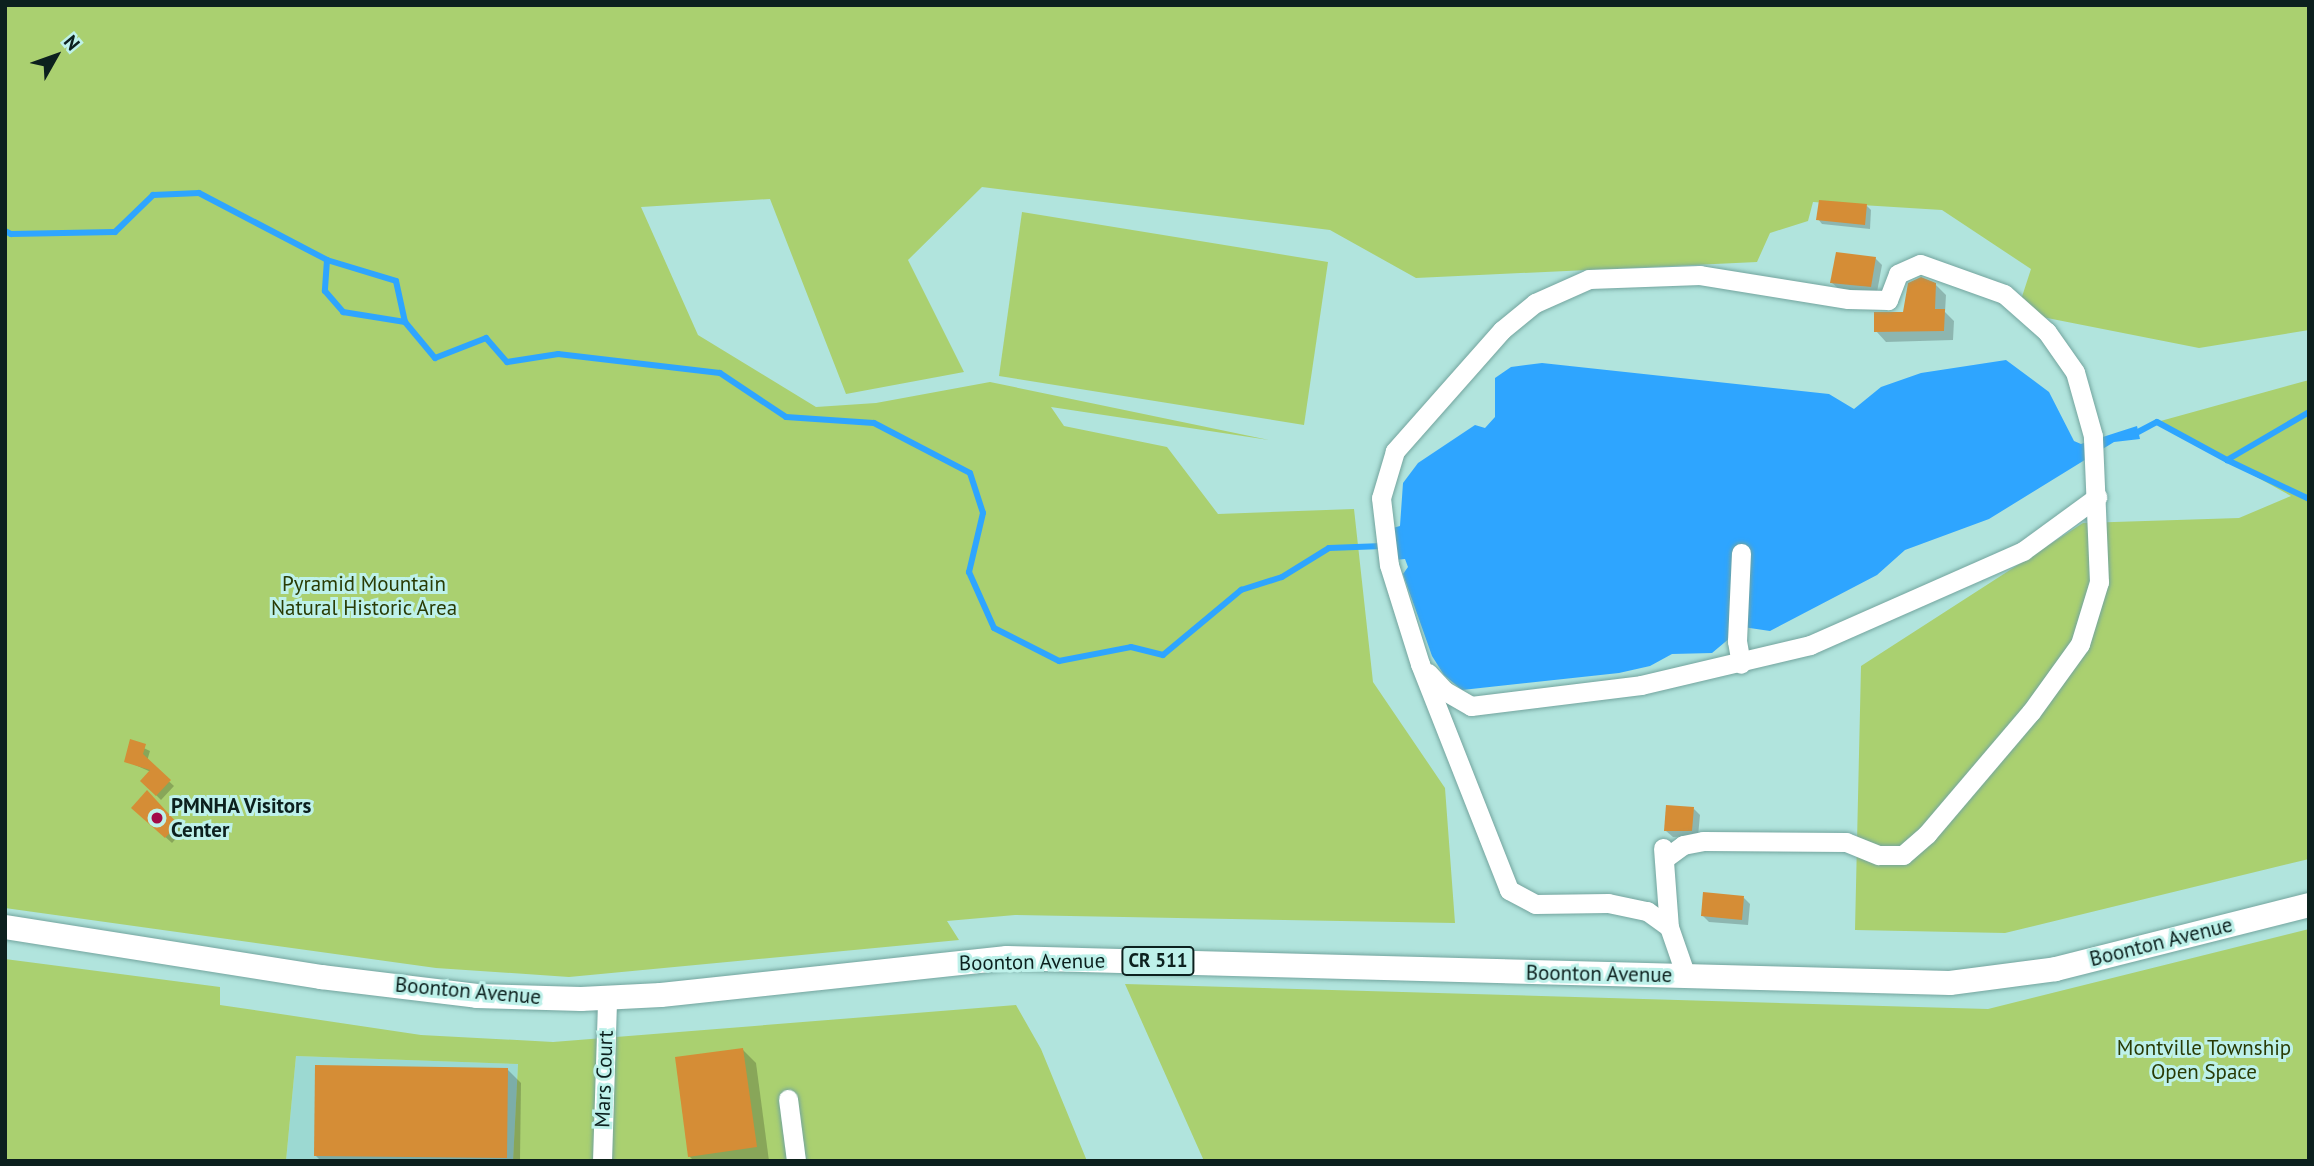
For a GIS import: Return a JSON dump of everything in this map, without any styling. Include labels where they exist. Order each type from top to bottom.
[{"type":"main road","name":"Boonton Avenue","points":[[5,927],[321,977],[477,996],[607,998],[1007,958],[1882,983],[1986,980],[2056,969],[2309,905]]},
{"type":"lane","points":[[1669,927],[1647,911],[1608,903],[1535,904],[1508,890],[1419,664],[1389,565],[1381,519],[1381,498],[1395,451],[1503,330],[1535,303],[1589,279],[1700,275],[1847,299],[1888,300],[1898,274],[1920,264],[1957,273],[2004,294],[2047,332],[2076,372],[2093,436],[2096,457],[2099,582],[2080,644],[2031,712],[1911,850],[1894,857],[1846,842],[1703,841],[1664,852],[1669,927],[1686,976]]},
{"type":"lane","points":[[1419,664],[1445,691],[1471,706],[1641,685],[1741,664],[1810,645],[2023,551],[2097,497]]},
{"type":"lane","points":[[1739,558],[1737,641],[1741,664]]},
{"type":"lane","name":"Mars Court","points":[[602,1161],[607,998]]},
{"type":"lane","points":[[788,1099],[796,1161]]},
{"type":"shaded area","points":[[296,1056],[518,1064],[513,1161],[286,1161]]},
{"type":"green space","name":"Pyramid Mountain Natural Historic Area","points":[[5,5],[2309,5],[2309,330],[2199,348],[2017,312],[2031,269],[1942,210],[1813,202],[1808,221],[1770,233],[1757,262],[1416,278],[1330,230],[982,187],[908,260],[964,372],[846,394],[770,199],[641,207],[698,335],[816,407],[876,403],[990,382],[1269,440],[1051,407],[1064,426],[1167,447],[1218,514],[1354,509],[1373,682],[1445,788],[1455,923],[1015,915],[947,921],[959,940],[569,977],[436,968],[5,908]]},
{"type":"green space","points":[[1022,212],[1328,262],[1304,425],[999,376]]},
{"type":"green space","points":[[2309,380],[2309,859],[2005,933],[1855,930],[1861,666],[2083,523],[2239,518],[2291,496],[2157,422]]},
{"type":"green space","name":"Montville Township Open Space","points":[[2309,929],[2309,1161],[1204,1161],[1125,984],[1988,1009]]},
{"type":"green space","points":[[5,959],[220,987],[220,1005],[421,1035],[553,1042],[1016,1005],[1041,1049],[1087,1161],[513,1161],[518,1064],[296,1056],[286,1161],[5,1161]]},
{"type":"water","points":[[2006,360],[2049,392],[2074,441],[2081,444],[2137,426],[2140,439],[2114,442],[1989,519],[1905,550],[1877,575],[1770,631],[1743,627],[1712,653],[1672,654],[1650,666],[1619,673],[1462,690],[1444,675],[1432,656],[1403,574],[1408,567],[1405,559],[1394,560],[1389,529],[1400,526],[1403,483],[1418,463],[1475,425],[1485,428],[1495,417],[1495,378],[1511,367],[1542,363],[1829,394],[1854,409],[1881,387],[1921,373]]},
{"type":"building","points":[[1819,200],[1867,204],[1865,225],[1816,220]]},
{"type":"building","points":[[1836,252],[1876,257],[1871,287],[1830,283]]},
{"type":"building","points":[[1921,277],[1936,283],[1935,309],[1945,309],[1944,331],[1874,332],[1874,312],[1903,312],[1908,283]]},
{"type":"building","points":[[130,739],[146,744],[143,754],[171,780],[156,796],[140,781],[150,770],[124,762]]},
{"type":"building","name":"PMNHA Visitors Center","points":[[147,790],[178,824],[165,838],[131,808]]},
{"type":"building","points":[[1666,805],[1694,807],[1692,831],[1664,831]]},
{"type":"building","points":[[1703,892],[1744,896],[1742,920],[1701,916]]},
{"type":"building","points":[[743,1048],[757,1147],[688,1157],[675,1057]]},
{"type":"building","points":[[315,1065],[508,1068],[507,1158],[314,1156]]},
{"type":"waterway","points":[[5,231],[11,234],[115,232],[153,195],[199,193],[327,260],[325,291],[343,312],[405,322],[435,358],[486,338],[507,362],[558,354],[720,373],[786,417],[874,423],[970,473],[983,513],[969,572],[994,628],[1059,661],[1131,647],[1163,655],[1241,590],[1282,577],[1329,548],[1383,546]]},
{"type":"waterway","points":[[327,260],[396,281],[405,322]]},
{"type":"waterway","points":[[2138,432],[2157,422],[2227,460],[2309,412]]},
{"type":"waterway","points":[[2227,460],[2309,499]]},
{"type":"place","name":"PMNHA Visitors Center","points":[[157,818]]}]
